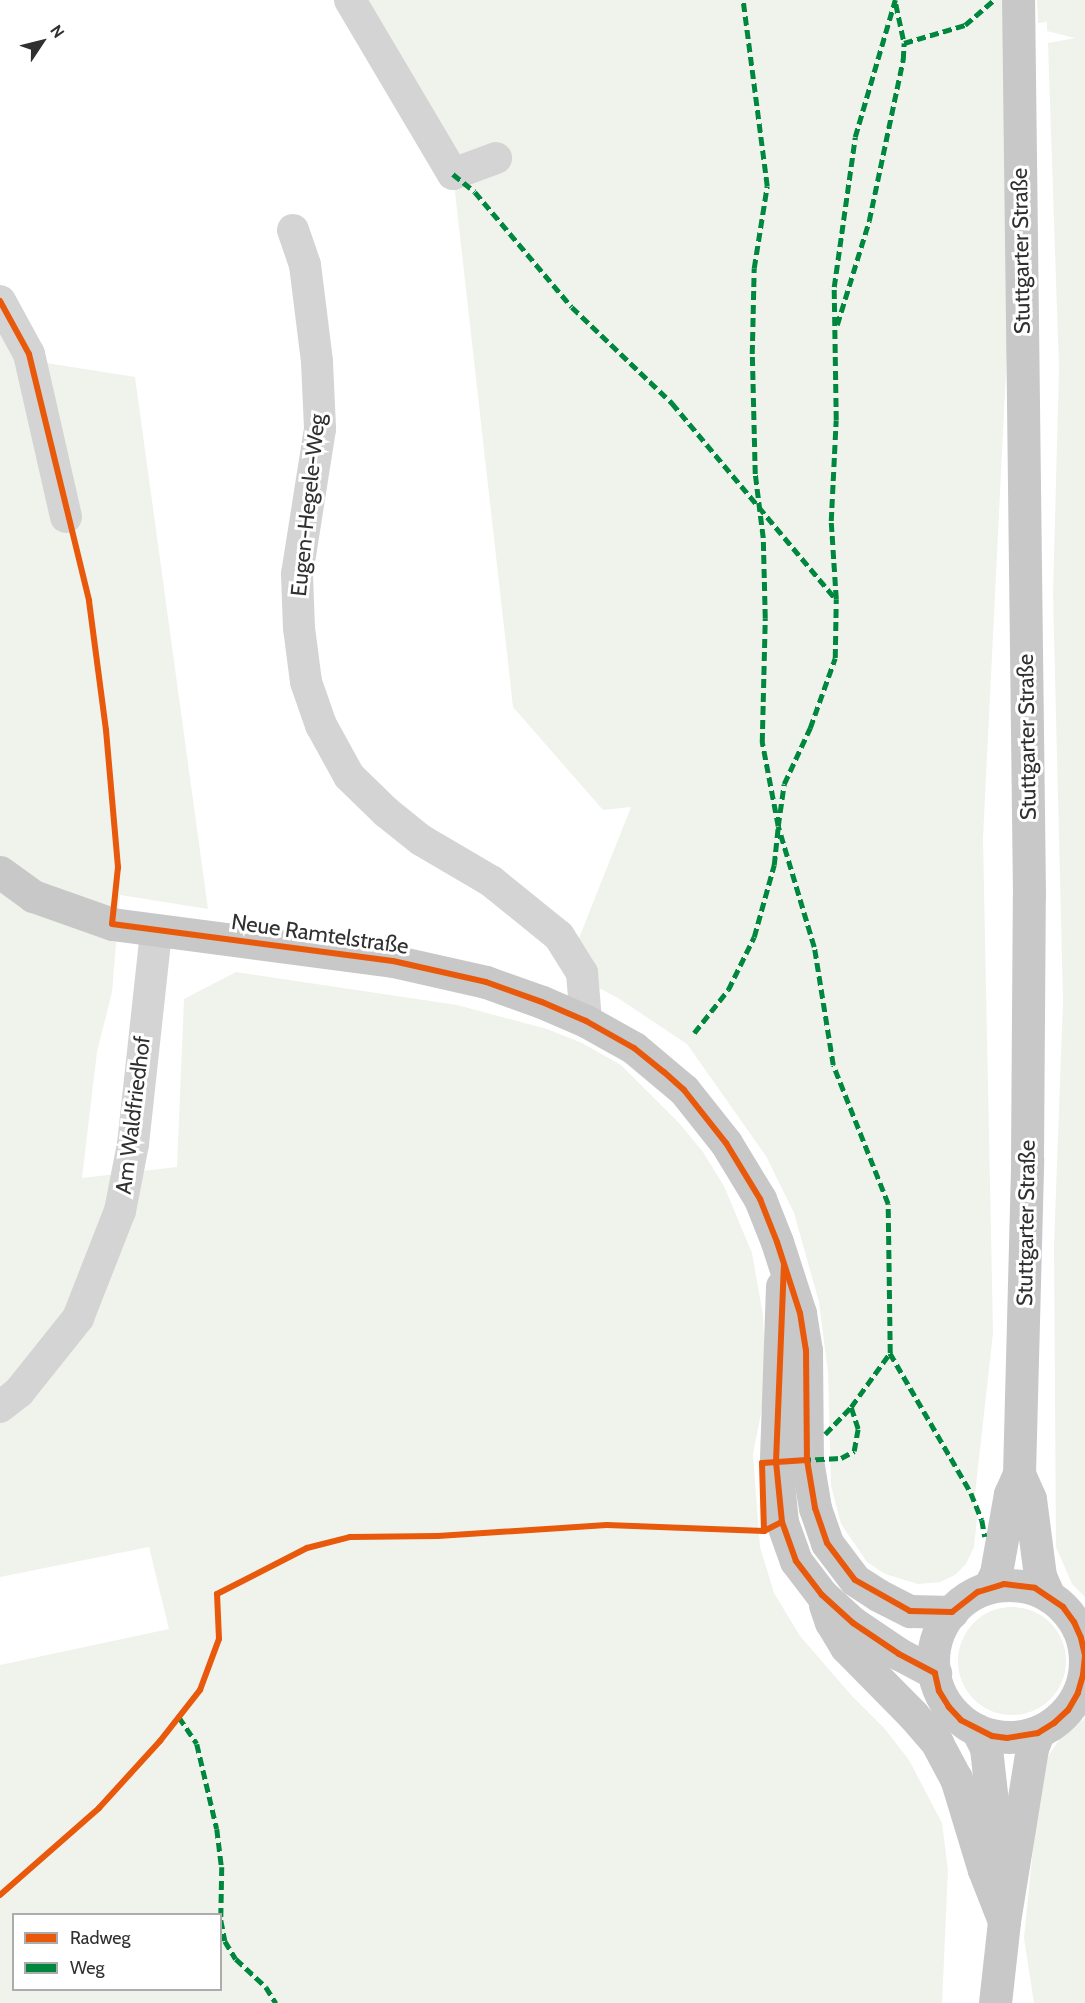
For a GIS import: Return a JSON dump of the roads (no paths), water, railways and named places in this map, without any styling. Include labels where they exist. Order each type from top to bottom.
[{"type":"main road","name":"Stuttgarter Straße","points":[[989,1587],[996,1573],[1010,1494],[1019,1474],[1027,1159],[1029,930],[1018,0]]},
{"type":"main road","name":"Neue Ramtelstraße","points":[[0,872],[33,897],[112,924],[264,942],[393,961],[486,982],[586,1021],[634,1048],[684,1090],[707,1117],[726,1143],[760,1199],[800,1313],[806,1350],[807,1460],[813,1497],[827,1543],[855,1580],[878,1595],[910,1611],[952,1612]]},
{"type":"main road","name":"Neue Ramtelstraße","points":[[784,1266],[776,1462],[782,1522],[796,1561],[822,1595],[853,1623],[934,1673]]},
{"type":"main road","name":"Stuttgarter Straße","points":[[1019,1474],[1030,1499],[1040,1576],[1049,1596]]},
{"type":"main road","points":[[1020,1584],[1049,1596],[1063,1607],[1074,1622],[1085,1656],[1083,1675],[1073,1701],[1054,1723],[1038,1733],[1007,1738],[977,1730],[961,1720],[939,1691],[934,1673],[934,1651],[940,1630],[952,1612],[963,1602],[989,1587],[1020,1584]]},
{"type":"main road","points":[[822,1595],[831,1622],[846,1647],[913,1715],[937,1743],[956,1778],[984,1870],[1004,1921]]},
{"type":"main road","points":[[977,1730],[986,1748],[992,1787],[1004,1921]]},
{"type":"main road","points":[[995,2003],[1004,1921],[1032,1748],[1038,1733]]},
{"type":"street","points":[[350,0],[453,174],[496,158]]},
{"type":"street","name":"Eugen-Hegele-Weg","points":[[293,230],[304,265],[317,362],[320,429],[297,574],[299,628],[306,682],[321,725],[349,776],[387,812],[421,840],[491,881],[559,936],[582,974],[586,1021]]},
{"type":"street","points":[[0,301],[29,354],[66,517]]},
{"type":"street","name":"Am Waldfriedhof","points":[[0,1407],[19,1392],[78,1318],[120,1211],[133,1144],[156,931]]}]
